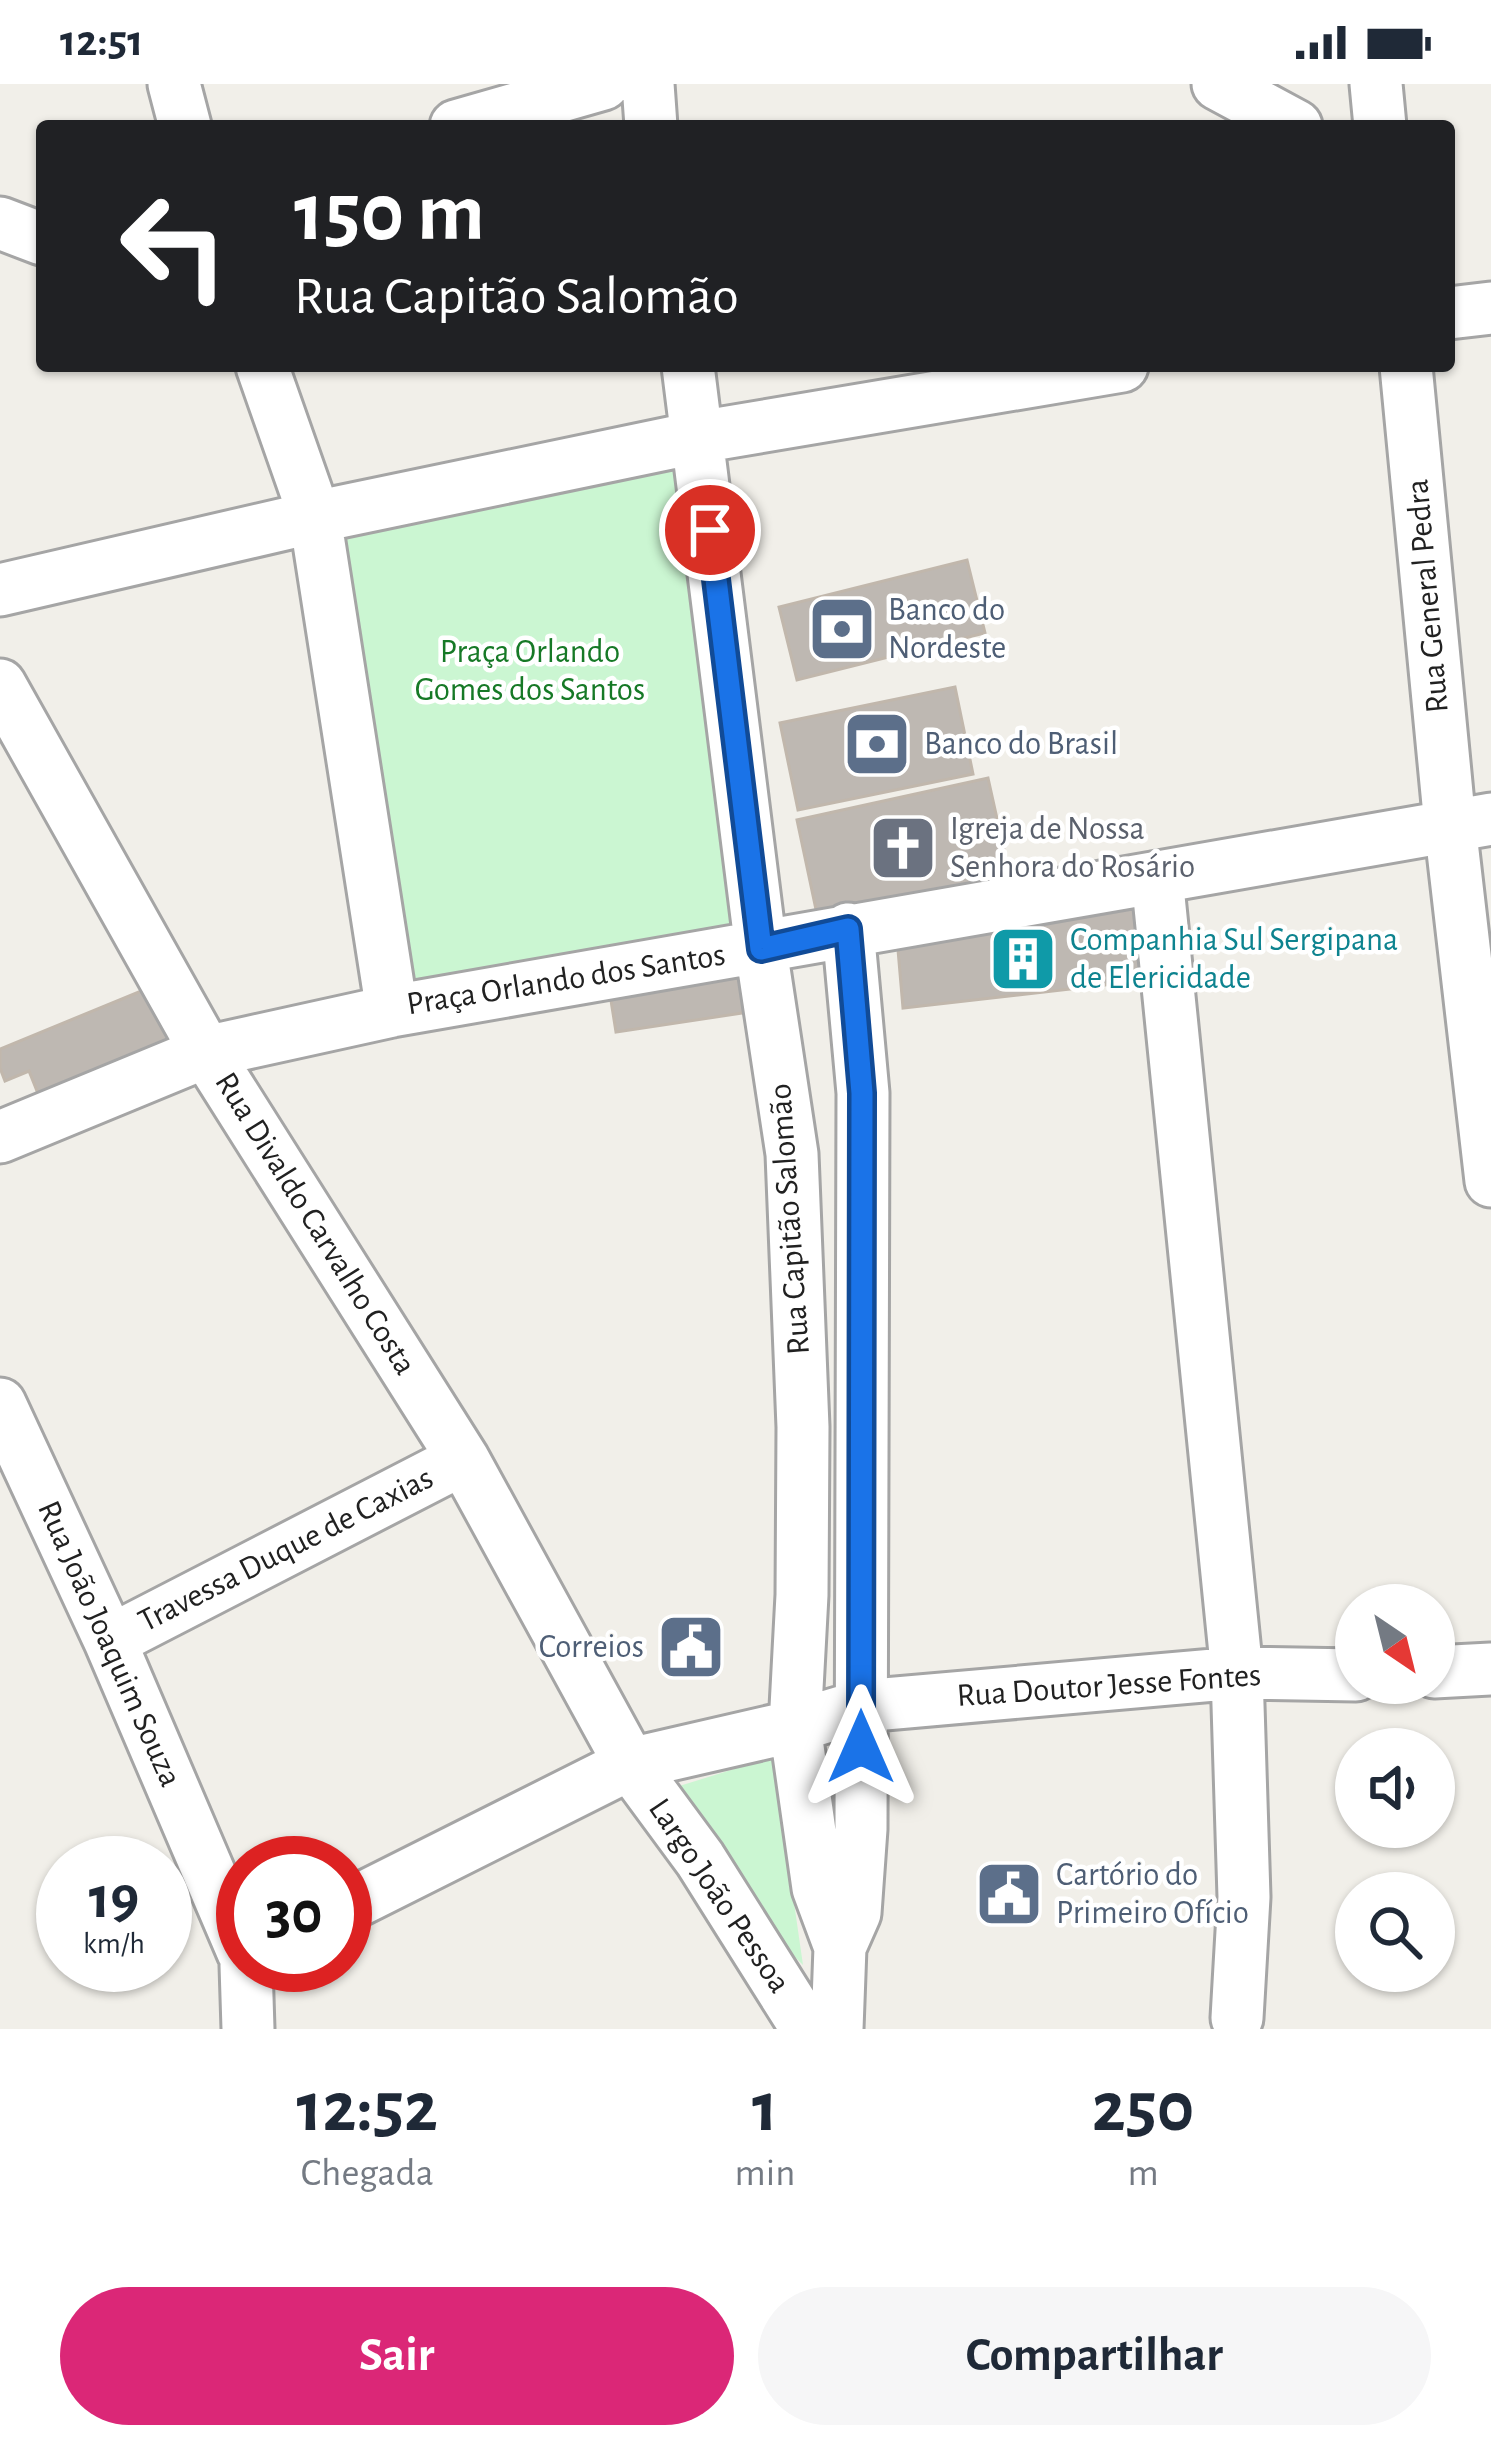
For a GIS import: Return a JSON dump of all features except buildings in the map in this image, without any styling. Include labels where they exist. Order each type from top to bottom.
[{"type":"street","points":[[174,84],[183,120]]},
{"type":"street","points":[[477,120],[603,84]]},
{"type":"street","points":[[648,84],[651,120]]},
{"type":"street","points":[[1218,84],[1285,120]]},
{"type":"street","points":[[1376,84],[1380,120]]},
{"type":"street","points":[[0,223],[36,238]]},
{"type":"street","points":[[0,255],[36,243]]},
{"type":"street","points":[[1455,312],[1491,308]]},
{"type":"street","name":"Praça Orlando dos Santos","points":[[264,372],[315,517],[392,1011],[761,949],[689,372]]},
{"type":"street","points":[[0,590],[315,517],[699,437],[1086,372]]},
{"type":"street","name":"Rua General Pedra","points":[[1407,372],[1470,822],[1491,1181]]},
{"type":"street","name":"Rua Divaldo Carvalho Costa","points":[[0,685],[206,1052],[463,1459],[630,1764]]},
{"type":"street","points":[[761,949],[848,929],[1470,822]]},
{"type":"street","points":[[1157,877],[1237,1673],[1244,1897],[1237,2018]]},
{"type":"street","name":"Rua Capitão Salomão","points":[[839,1946],[856,1913],[860,1882],[862,1706],[862,1093],[848,929]]},
{"type":"street","name":"Rua Capitão Salomão","points":[[761,949],[792,1154],[795,1222],[803,1427],[795,1726],[818,1888],[839,1946],[837,2029]]},
{"type":"street","points":[[0,1137],[206,1052],[392,1011]]},
{"type":"street","name":"Rua João Joaquim Souza","points":[[0,1403],[110,1641],[216,1889]]},
{"type":"street","name":"Travessa Duque de Caxias","points":[[110,1641],[463,1459]]},
{"type":"street","points":[[1455,1671],[1491,1669]]},
{"type":"street","name":"Rua Doutor Jesse Fontes","points":[[372,1893],[630,1764],[862,1706],[1237,1673],[1335,1675]]},
{"type":"street","name":"Largo João Pessoa","points":[[630,1764],[700,1859],[806,2029]]},
{"type":"street","points":[[247,1992],[248,2029]]},
{"type":"green space","name":"Praça Orlando Gomes dos Santos","points":[[684,463],[738,937],[394,990],[335,524]]},
{"type":"green space","points":[[773,1757],[803,1965],[678,1841],[660,1792]]},
{"type":"place","name":"Banco do Nordeste","points":[[842,629]]},
{"type":"place","name":"Banco do Brasil","points":[[877,744]]},
{"type":"place","name":"Igreja de Nossa Senhora do Rosário","points":[[903,848]]},
{"type":"place","name":"Companhia Sul Sergipana de Elericidade","points":[[1023,959]]},
{"type":"place","name":"Correios","points":[[691,1647]]},
{"type":"place","name":"Cartório do Primeiro Ofício","points":[[1009,1894]]},
{"type":"route","points":[[710,530],[761,949],[848,929],[862,1093],[861,1747]]}]
